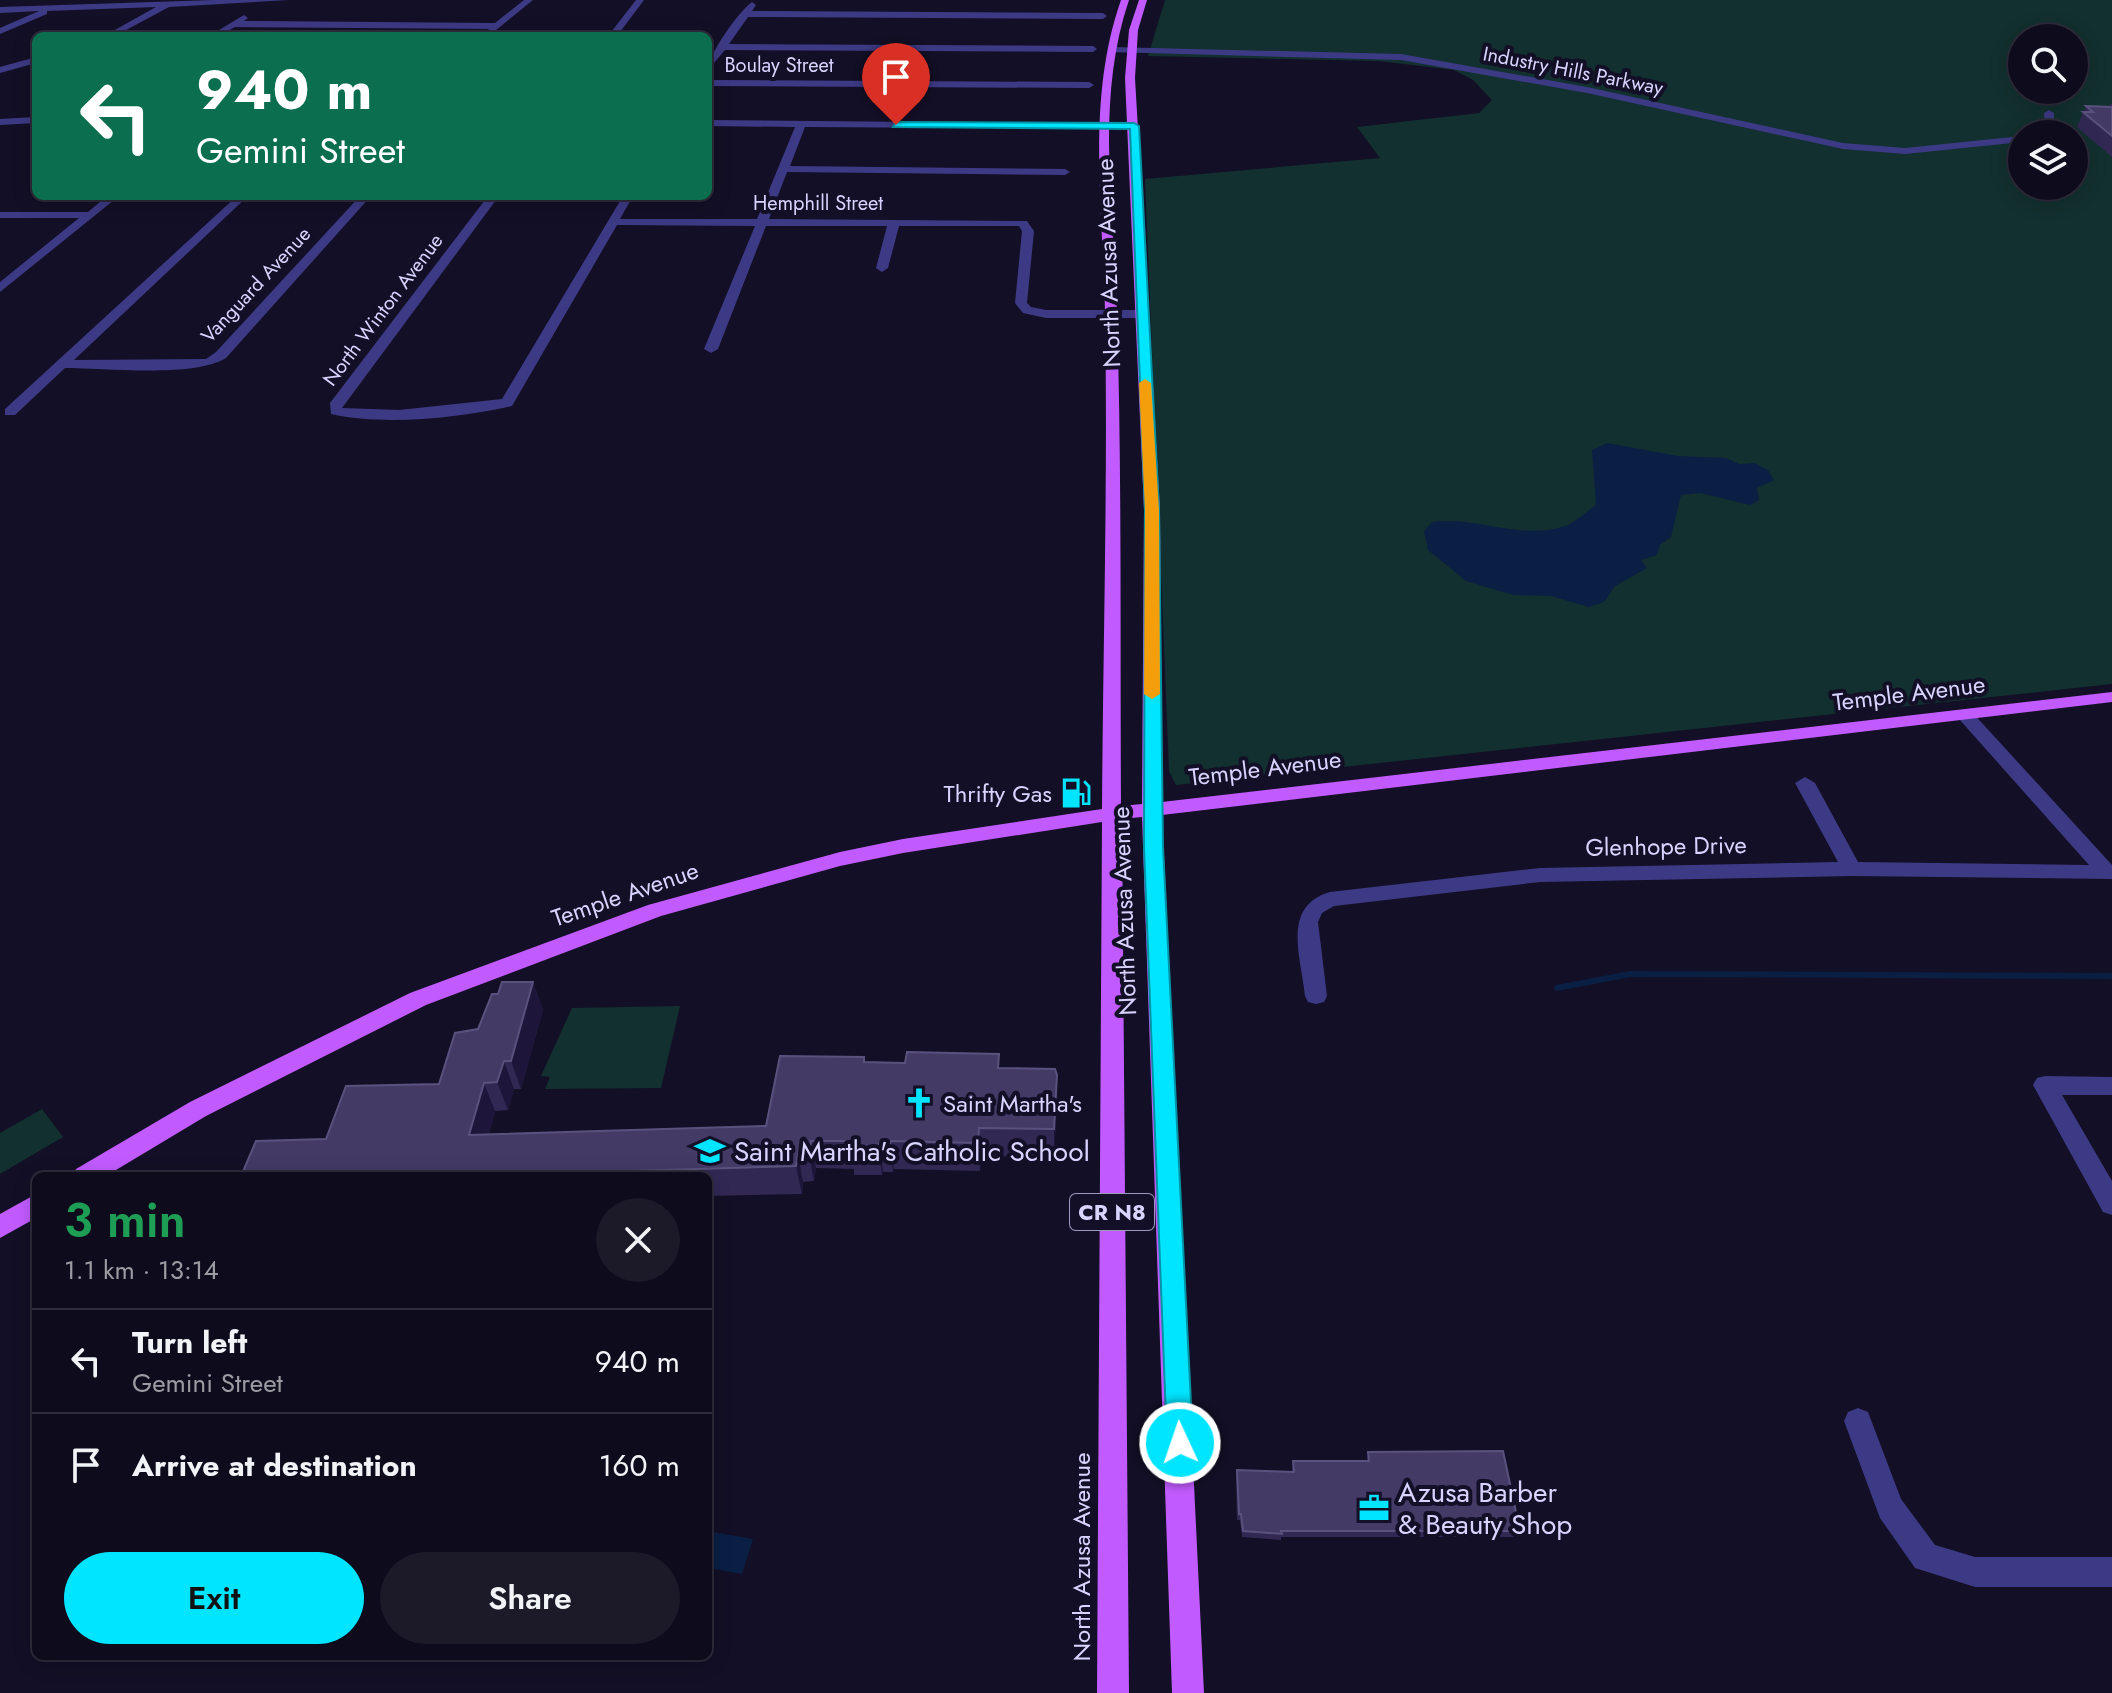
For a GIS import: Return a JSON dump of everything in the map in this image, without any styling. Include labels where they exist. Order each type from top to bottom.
[{"type":"main road","name":"CR N8","points":[[1107,126],[1115,23],[1125,0]]},
{"type":"main road","name":"CR N8","points":[[1134,126],[1129,86],[1133,23],[1143,0]]},
{"type":"main road","name":"North Azusa Avenue","points":[[1107,126],[1111,314],[1113,1693]]},
{"type":"main road","name":"North Azusa Avenue","points":[[1134,126],[1152,510],[1152,810],[1188,1693]]},
{"type":"main road","points":[[1108,156],[1121,169],[1136,174]]},
{"type":"main road","name":"Temple Avenue","points":[[92,1172],[229,1093],[418,999],[655,910],[890,848],[1111,814],[2112,697]]},
{"type":"main road","points":[[0,1227],[32,1207]]},
{"type":"street","points":[[0,31],[51,8],[59,0]]},
{"type":"street","points":[[0,10],[285,0]]},
{"type":"street","points":[[489,32],[529,0]]},
{"type":"street","points":[[615,32],[640,0]]},
{"type":"street","points":[[712,60],[754,0]]},
{"type":"street","points":[[220,32],[267,1]]},
{"type":"street","points":[[115,32],[169,3]]},
{"type":"street","points":[[746,14],[1103,16]]},
{"type":"street","points":[[234,24],[499,26]]},
{"type":"street","points":[[604,26],[620,26]]},
{"type":"street","points":[[720,47],[1093,49]]},
{"type":"street","name":"Industry Hills Parkway","points":[[1112,50],[1401,57],[1587,90],[1843,146],[1905,151],[2008,140]]},
{"type":"street","points":[[0,70],[32,61]]},
{"type":"street","name":"Boulay Street","points":[[712,83],[1089,85]]},
{"type":"street","points":[[2049,113],[2049,120]]},
{"type":"street","points":[[0,122],[32,119]]},
{"type":"street","points":[[712,123],[1134,126]]},
{"type":"street","points":[[711,349],[801,124]]},
{"type":"street","points":[[782,169],[1065,172]]},
{"type":"street","points":[[0,288],[109,200]]},
{"type":"street","points":[[10,412],[239,200]]},
{"type":"street","name":"Vanguard Avenue","points":[[61,364],[191,365],[210,362],[221,355],[362,200]]},
{"type":"street","name":"North Winton Avenue","points":[[491,200],[335,406],[336,411],[349,414],[420,412],[507,403],[613,222]]},
{"type":"street","points":[[613,222],[626,200]]},
{"type":"street","points":[[0,215],[89,215]]},
{"type":"street","name":"Hemphill Street","points":[[613,222],[1023,223],[1028,231],[1021,303],[1027,310],[1046,314],[1111,314]]},
{"type":"street","points":[[882,268],[894,222]]},
{"type":"street","points":[[0,267],[27,267]]},
{"type":"street","points":[[1111,314],[1141,314]]},
{"type":"street","points":[[1965,715],[2109,872]]},
{"type":"street","points":[[1805,783],[1852,869]]},
{"type":"street","name":"Glenhope Drive","points":[[1316,996],[1307,922],[1314,908],[1330,899],[1540,875],[1852,869],[2109,872]]},
{"type":"street","points":[[2112,1086],[2045,1085],[2112,1204]]},
{"type":"street","points":[[1858,1421],[1890,1508],[1926,1557],[1975,1572],[2112,1572]]},
{"type":"green space","points":[[1165,0],[2112,0],[2112,684],[1176,785],[1169,771],[1145,179],[1380,158],[1357,127],[1479,113],[1492,100],[1473,80],[1454,70],[1379,61],[1148,56]]},
{"type":"green space","points":[[680,1006],[661,1088],[545,1089],[550,1077],[541,1076],[572,1008]]},
{"type":"green space","points":[[42,1109],[63,1137],[0,1174],[0,1133]]},
{"type":"water","points":[[1607,443],[1678,456],[1726,458],[1739,464],[1754,463],[1768,470],[1774,480],[1757,488],[1759,500],[1750,505],[1700,493],[1681,495],[1671,537],[1660,545],[1657,555],[1641,560],[1647,568],[1615,586],[1604,602],[1589,607],[1551,596],[1513,595],[1466,581],[1428,550],[1424,531],[1432,522],[1465,522],[1532,531],[1549,530],[1573,522],[1596,505],[1592,450]]},
{"type":"water","points":[[712,1532],[753,1539],[742,1574],[712,1569]]},
{"type":"building","points":[[2086,106],[2112,107],[2112,136],[2083,112],[2093,112]]},
{"type":"building","points":[[502,982],[533,982],[511,1061],[504,1061],[497,1082],[484,1083],[469,1135],[766,1126],[780,1056],[864,1057],[864,1062],[905,1063],[907,1052],[999,1054],[998,1068],[1055,1069],[1054,1129],[979,1128],[978,1143],[890,1141],[890,1145],[879,1144],[878,1147],[850,1147],[851,1141],[811,1141],[809,1154],[798,1154],[796,1166],[597,1172],[243,1172],[256,1141],[326,1139],[346,1086],[439,1084],[455,1033],[478,1029],[492,994],[498,994]]},
{"type":"building","name":"Azusa Barber & Beauty Shop","points":[[1503,1451],[1520,1531],[1281,1531],[1282,1534],[1243,1531],[1237,1470],[1294,1472],[1293,1461],[1369,1461],[1368,1452]]},
{"type":"waterway","points":[[1557,988],[1630,974],[2112,976]]},
{"type":"slow traffic","points":[[1145,383],[1152,510],[1152,694]]},
{"type":"place","name":"Thrifty Gas","points":[[1076,793]]},
{"type":"place","name":"Saint Martha's","points":[[919,1103]]},
{"type":"place","name":"Saint Martha's Catholic School","points":[[710,1151]]},
{"type":"place","name":"Azusa Barber & Beauty Shop","points":[[1374,1508]]},
{"type":"route","points":[[896,125],[1134,126],[1152,510],[1153,847],[1168,1232],[1180,1443]]}]
